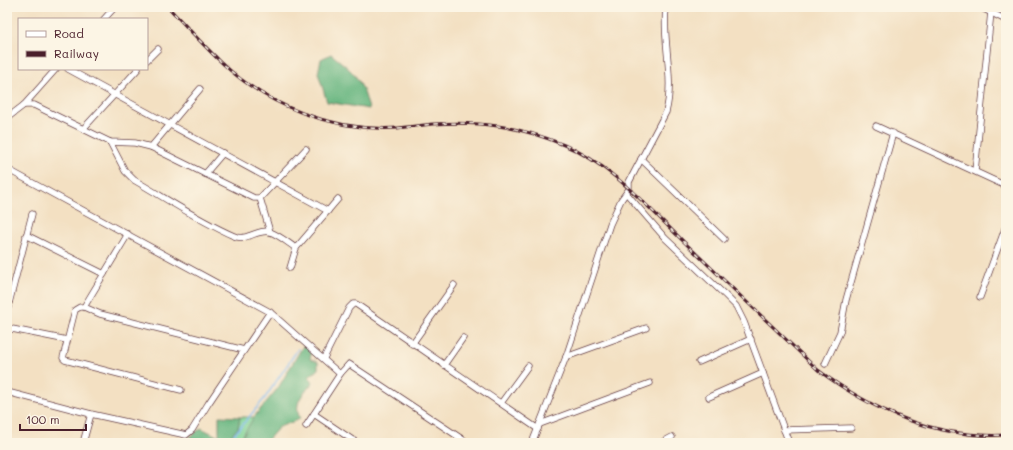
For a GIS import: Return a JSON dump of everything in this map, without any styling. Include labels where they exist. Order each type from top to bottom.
[{"type":"street","points":[[105,18],[115,7]]},
{"type":"street","points":[[532,443],[566,357],[610,224],[621,200],[627,194],[629,182],[666,112],[668,104],[668,56],[664,20],[666,7]]},
{"type":"street","points":[[980,7],[1006,20]]},
{"type":"street","points":[[975,171],[991,12]]},
{"type":"street","points":[[148,59],[158,49]]},
{"type":"street","points":[[7,118],[24,105],[55,70]]},
{"type":"street","points":[[70,70],[328,211]]},
{"type":"street","points":[[83,129],[137,70]]},
{"type":"street","points":[[151,147],[200,89]]},
{"type":"street","points":[[24,105],[34,106],[110,142],[135,143],[151,147],[251,198],[260,198],[277,182],[306,149]]},
{"type":"street","points":[[876,126],[1006,186]]},
{"type":"street","points":[[825,364],[840,332],[846,300],[893,133]]},
{"type":"street","points":[[110,142],[125,171],[134,180],[205,221],[236,237],[243,238],[264,231],[270,232],[296,248]]},
{"type":"street","points":[[205,174],[223,153]]},
{"type":"street","points":[[641,159],[724,239]]},
{"type":"street","points":[[7,169],[270,312],[324,358],[340,374]]},
{"type":"street","points":[[627,194],[665,238],[736,306],[751,339],[789,443]]},
{"type":"street","points":[[260,198],[270,232]]},
{"type":"street","points":[[290,268],[296,248],[338,199]]},
{"type":"street","points":[[7,311],[32,214]]},
{"type":"street","points":[[980,297],[1006,226]]},
{"type":"street","points":[[84,307],[128,234]]},
{"type":"street","points":[[26,235],[104,274]]},
{"type":"street","points":[[412,344],[454,284]]},
{"type":"street","points":[[324,358],[352,304],[359,305],[412,344],[501,403],[539,426]]},
{"type":"street","points":[[181,390],[65,360],[62,356],[75,310],[80,307],[84,307],[100,314],[244,350]]},
{"type":"street","points":[[7,392],[91,414],[186,435],[192,430],[270,312]]},
{"type":"street","points":[[7,328],[66,340]]},
{"type":"street","points":[[566,357],[646,328]]},
{"type":"street","points":[[444,365],[463,338]]},
{"type":"street","points":[[699,362],[751,339]]},
{"type":"street","points":[[306,426],[348,364],[353,365],[468,443]]},
{"type":"street","points":[[501,403],[528,366]]},
{"type":"street","points":[[709,397],[763,373]]},
{"type":"street","points":[[539,426],[650,383]]},
{"type":"street","points":[[83,443],[91,414]]},
{"type":"street","points":[[314,414],[357,443]]},
{"type":"street","points":[[784,430],[851,428]]},
{"type":"street","points":[[661,443],[672,437]]},
{"type":"green space","points":[[331,54],[346,66],[356,77],[363,90],[369,109],[327,102],[318,73],[321,59]]},
{"type":"green space","points":[[306,345],[312,350],[310,359],[318,362],[318,369],[309,377],[313,382],[298,403],[298,413],[300,419],[279,427],[265,443],[236,443],[240,440],[254,417],[278,388],[303,346]]},
{"type":"green space","points":[[219,416],[240,417],[238,428],[224,443],[183,443],[201,428],[219,437]]},
{"type":"green space","points":[[240,417],[254,417],[246,432],[240,439],[231,443],[224,443],[238,428]]},
{"type":"waterway","points":[[227,443],[265,398],[298,349]]},
{"type":"railway","points":[[168,7],[213,55],[238,77],[258,91],[302,113],[350,126],[374,128],[398,128],[451,123],[500,126],[531,133],[581,153],[612,174],[642,200],[818,370],[839,385],[883,410],[930,427],[980,435],[1006,435]]}]
